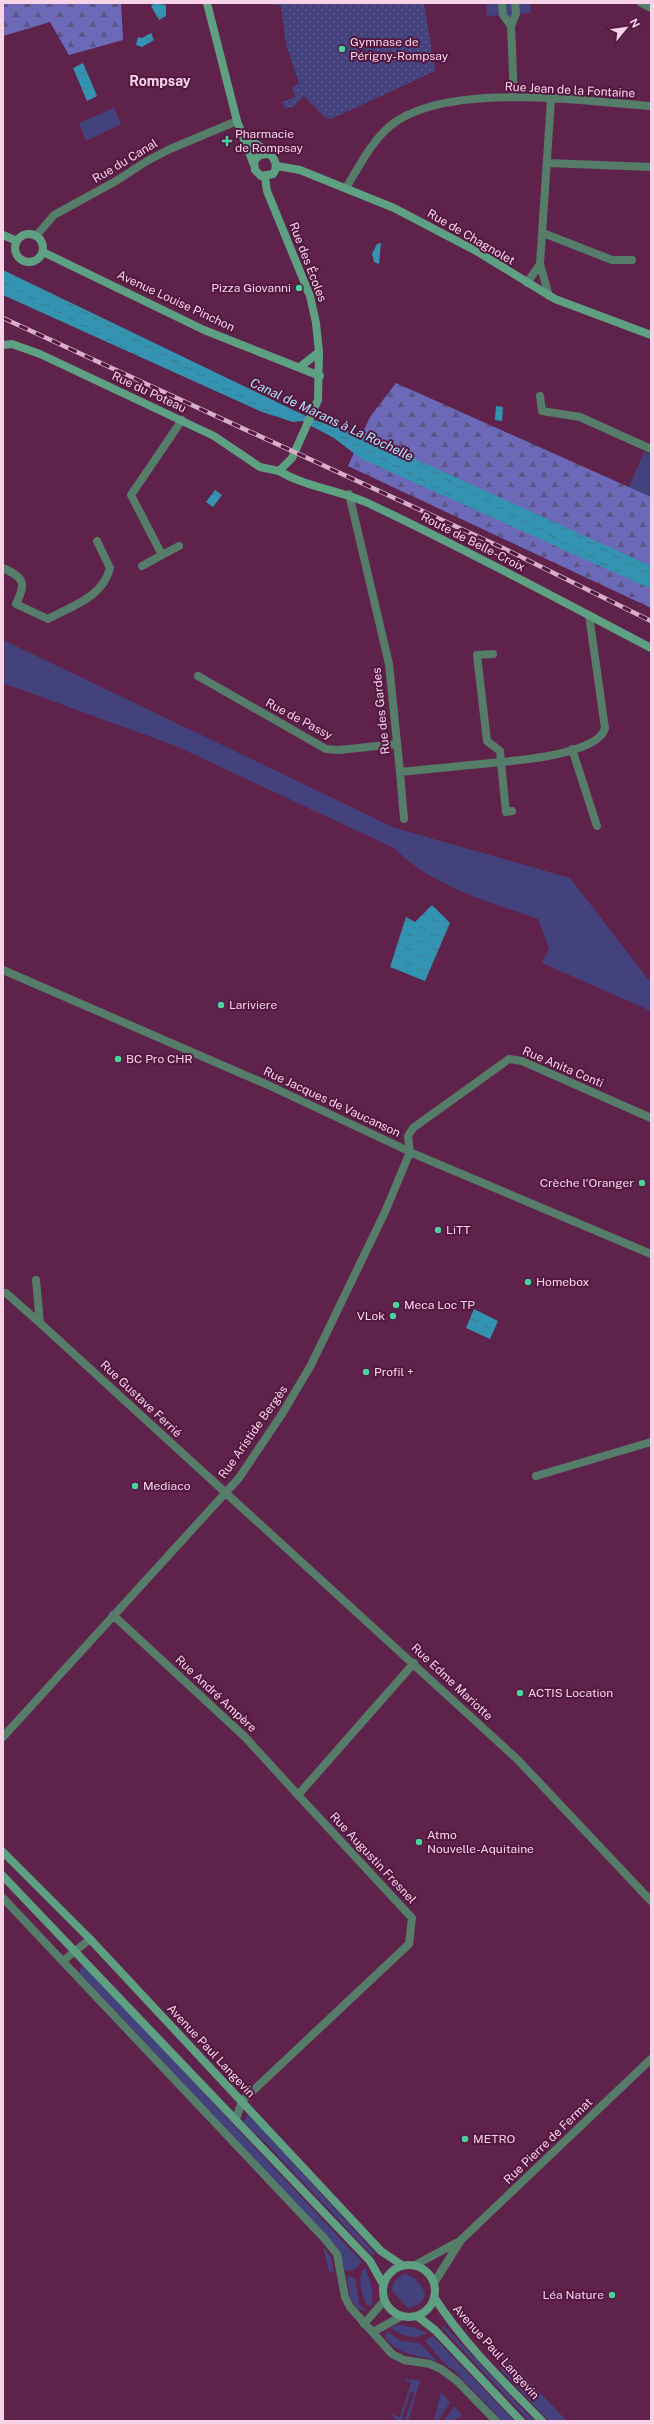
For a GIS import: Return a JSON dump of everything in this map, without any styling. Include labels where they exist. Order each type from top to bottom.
[{"type":"street","points":[[207,3],[241,134],[257,173],[265,177],[273,174],[277,166],[274,157],[241,134]]},
{"type":"street","points":[[502,3],[503,15],[511,26]]},
{"type":"street","points":[[514,97],[511,26],[516,14],[515,3]]},
{"type":"street","points":[[640,3],[651,8]]},
{"type":"street","name":"Rue Jean de la Fontaine","points":[[346,188],[374,143],[397,121],[425,109],[448,102],[514,97],[651,106]]},
{"type":"street","points":[[549,296],[540,264],[548,163],[551,99]]},
{"type":"street","name":"Rue du Canal","points":[[36,236],[54,215],[116,181],[146,161],[170,149],[237,121]]},
{"type":"street","points":[[254,165],[256,157],[268,154]]},
{"type":"street","points":[[548,163],[651,167]]},
{"type":"street","name":"Rue de Chagnolet","points":[[277,166],[300,170],[346,188],[434,228],[478,252],[549,296],[583,311],[651,335]]},
{"type":"street","name":"Rue des Écoles","points":[[265,177],[267,191],[310,296],[316,323],[319,352],[320,376],[316,405],[292,458],[279,471]]},
{"type":"street","points":[[543,233],[612,260],[632,260]]},
{"type":"street","points":[[3,235],[17,241]]},
{"type":"street","points":[[23,236],[36,236],[42,242],[43,252],[34,262],[24,262],[15,251],[17,241],[23,236]]},
{"type":"street","name":"Avenue Louise Pinchon","points":[[43,252],[204,330],[320,376]]},
{"type":"street","points":[[528,283],[540,264]]},
{"type":"street","name":"Rue du Poteau","points":[[3,345],[12,344],[33,351],[182,420],[224,442],[260,467],[279,471]]},
{"type":"street","points":[[300,367],[319,352]]},
{"type":"street","points":[[540,396],[539,406],[542,411],[580,417],[651,449]]},
{"type":"street","points":[[162,555],[131,495],[182,420]]},
{"type":"street","name":"Route de Belle-Croix","points":[[279,471],[299,482],[349,494],[459,546],[651,648]]},
{"type":"street","name":"Rue des Gardes","points":[[349,494],[389,664],[404,819]]},
{"type":"street","points":[[3,568],[16,574],[22,582],[23,588],[16,604],[48,619],[98,592],[104,585],[110,568],[97,541]]},
{"type":"street","points":[[142,566],[179,546]]},
{"type":"street","points":[[400,772],[543,758],[597,741],[604,732],[605,728],[589,615]]},
{"type":"street","points":[[493,654],[477,655],[486,741],[500,751],[506,812],[512,812]]},
{"type":"street","name":"Rue de Passy","points":[[198,676],[326,749],[339,750],[396,744]]},
{"type":"street","points":[[572,749],[597,826]]},
{"type":"street","name":"Rue Jacques de Vaucanson","points":[[3,970],[268,1085],[410,1152],[651,1254]]},
{"type":"street","name":"Rue Anita Conti","points":[[410,1152],[408,1136],[413,1128],[510,1059],[522,1061],[651,1118]]},
{"type":"street","name":"Rue Aristide Bergès","points":[[3,1737],[239,1478],[265,1440],[311,1366],[385,1212],[410,1152]]},
{"type":"street","points":[[36,1280],[40,1323]]},
{"type":"street","name":"Rue Gustave Ferrié","points":[[6,1294],[40,1323],[225,1493]]},
{"type":"street","points":[[536,1476],[651,1442]]},
{"type":"street","name":"Rue Edme Mariotte","points":[[225,1493],[414,1663],[528,1770],[651,1901]]},
{"type":"street","name":"Rue André Ampère","points":[[113,1615],[245,1736],[298,1795]]},
{"type":"street","points":[[298,1795],[414,1663]]},
{"type":"street","name":"Rue Augustin Fresnel","points":[[236,2119],[242,2101],[409,1944],[412,1918],[298,1795]]},
{"type":"street","name":"Avenue Paul Langevin","points":[[3,1852],[90,1939],[381,2251],[402,2265]]},
{"type":"street","points":[[3,1876],[76,1950],[370,2261],[383,2284],[384,2301],[395,2313],[402,2316],[417,2316],[425,2312],[434,2297],[434,2284],[427,2272],[415,2265],[402,2265],[387,2275],[383,2284]]},
{"type":"street","points":[[3,1898],[337,2254],[345,2297],[350,2307],[392,2354],[404,2360],[430,2364],[457,2381],[496,2421]]},
{"type":"street","points":[[63,1961],[90,1939]]},
{"type":"street","name":"Rue Pierre de Fermat","points":[[415,2265],[461,2240],[651,2060]]},
{"type":"street","name":"Rue Pierre de Fermat","points":[[434,2284],[461,2240]]},
{"type":"street","name":"Avenue Paul Langevin","points":[[434,2297],[449,2320],[474,2349],[542,2421]]},
{"type":"street","points":[[364,2324],[384,2301]]},
{"type":"street","points":[[373,2332],[402,2316]]},
{"type":"street","points":[[417,2316],[435,2330],[521,2421]]},
{"type":"shaded area","points":[[269,3],[424,3],[435,71],[331,119],[325,117],[304,96],[293,107],[285,108],[282,102],[296,97],[292,88],[299,83],[286,45],[281,5],[270,5]]},
{"type":"shaded area","points":[[486,3],[530,3],[531,13],[516,14],[511,26],[503,15],[487,16]]},
{"type":"shaded area","points":[[114,108],[121,124],[86,141],[79,123]]},
{"type":"shaded area","points":[[644,452],[651,455],[651,498],[629,487]]},
{"type":"shaded area","points":[[3,640],[395,828],[570,878],[651,983],[651,1011],[542,963],[549,948],[538,919],[480,899],[443,883],[409,862],[394,848],[176,746],[3,683]]},
{"type":"shaded area","points":[[82,1966],[87,1968],[362,2262],[354,2270],[345,2271],[338,2248],[79,1972]]},
{"type":"shaded area","points":[[248,2114],[375,2253],[372,2255],[268,2145],[243,2122]]},
{"type":"shaded area","points":[[323,2247],[331,2257],[334,2273],[329,2271]]},
{"type":"shaded area","points":[[365,2267],[372,2291],[371,2306],[366,2304],[360,2280],[362,2271]]},
{"type":"shaded area","points":[[404,2274],[417,2280],[425,2293],[420,2303],[408,2308],[392,2291],[395,2281]]},
{"type":"shaded area","points":[[347,2276],[355,2278],[359,2304],[367,2311],[356,2308],[350,2297]]},
{"type":"shaded area","points":[[397,2325],[413,2327],[427,2333],[417,2337],[404,2335],[391,2328]]},
{"type":"shaded area","points":[[444,2326],[534,2421],[529,2421],[442,2328]]},
{"type":"shaded area","points":[[387,2331],[401,2341],[419,2343],[438,2362],[408,2354],[395,2347],[385,2336]]},
{"type":"shaded area","points":[[433,2336],[514,2421],[502,2421],[454,2370],[447,2366],[425,2341]]},
{"type":"shaded area","points":[[505,2356],[567,2421],[549,2421],[501,2370],[502,2359]]},
{"type":"shaded area","points":[[405,2380],[420,2381],[408,2421],[405,2421],[414,2393],[411,2391],[401,2421],[398,2421],[391,2414],[400,2417],[411,2383]]},
{"type":"shaded area","points":[[441,2392],[450,2402],[438,2421],[434,2421]]},
{"type":"shaded area","points":[[454,2406],[462,2415],[452,2421],[444,2421]]},
{"type":"green space","points":[[3,3],[121,3],[123,40],[69,55],[50,22],[3,36]]},
{"type":"green space","points":[[396,383],[651,497],[651,608],[348,466],[370,417]]},
{"type":"water","points":[[155,3],[166,5],[166,16],[159,20],[151,6]]},
{"type":"water","points":[[151,33],[154,40],[142,47],[136,45],[138,37],[142,38]]},
{"type":"water","points":[[83,63],[97,96],[87,101],[73,68]]},
{"type":"water","points":[[381,243],[379,264],[374,262],[372,254],[377,244]]},
{"type":"water","points":[[3,270],[314,420],[367,437],[651,566],[651,589],[360,458],[334,438],[302,421],[293,422],[262,412],[3,295]]},
{"type":"water","points":[[496,406],[503,407],[502,421],[495,420]]},
{"type":"water","points":[[215,490],[222,495],[213,507],[206,502]]},
{"type":"water","points":[[432,905],[450,923],[425,981],[390,967],[406,917],[415,922]]},
{"type":"water","points":[[474,1309],[498,1321],[490,1339],[466,1328]]},
{"type":"railway","points":[[3,318],[505,549],[651,621]]},
{"type":"place","name":"Gymnase de Périgny-Rompsay","points":[[342,49]]},
{"type":"place","name":"Pharmacie de Rompsay","points":[[227,141]]},
{"type":"place","name":"Pizza Giovanni","points":[[299,288]]},
{"type":"place","name":"Lariviere","points":[[221,1005]]},
{"type":"place","name":"BC Pro CHR","points":[[118,1059]]},
{"type":"place","name":"Crèche l'Oranger","points":[[642,1183]]},
{"type":"place","name":"LiTT","points":[[438,1230]]},
{"type":"place","name":"Homebox","points":[[528,1282]]},
{"type":"place","name":"Meca Loc TP","points":[[396,1305]]},
{"type":"place","name":"VLok","points":[[393,1316]]},
{"type":"place","name":"Profil +","points":[[366,1372]]},
{"type":"place","name":"Mediaco","points":[[135,1486]]},
{"type":"place","name":"ACTIS Location","points":[[520,1693]]},
{"type":"place","name":"Atmo Nouvelle-Aquitaine","points":[[419,1842]]},
{"type":"place","name":"METRO","points":[[465,2139]]},
{"type":"place","name":"Léa Nature","points":[[612,2295]]},
{"type":"district","name":"Rompsay","points":[[160,81]]},
{"type":"water label","name":"Canal de Marans à La Rochelle","points":[[332,419]]}]
